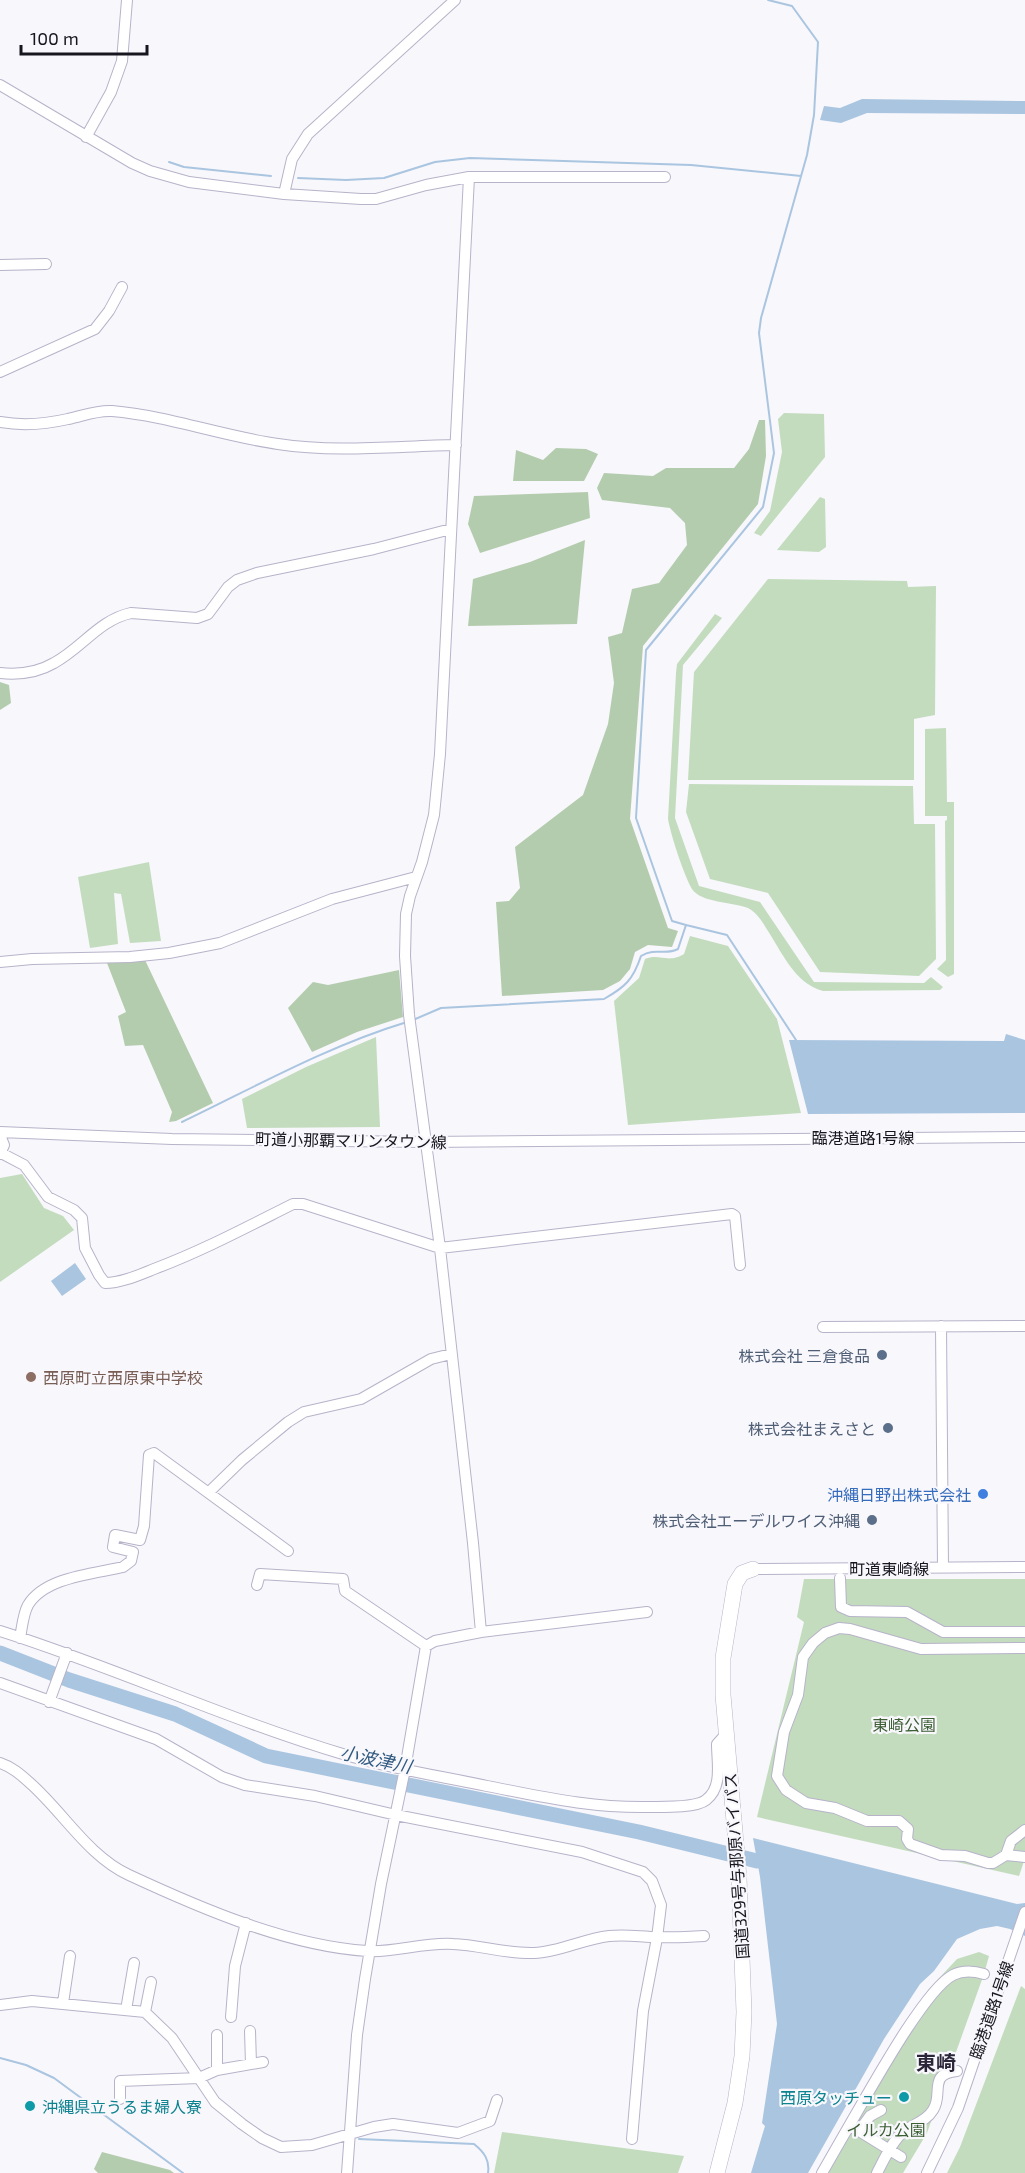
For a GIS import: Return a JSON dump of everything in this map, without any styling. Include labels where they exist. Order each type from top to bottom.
[{"type":"highway","name":"国道329号与那原バイパス","points":[[717,2173],[735,2103],[744,2033],[744,1953],[740,1878],[722,1677],[728,1620],[735,1584],[742,1573],[753,1569]]},
{"type":"street","points":[[86,137],[111,92],[120,70],[127,0]]},
{"type":"street","points":[[284,194],[292,159],[308,134],[455,0]]},
{"type":"street","points":[[0,85],[86,137],[150,171],[189,182],[284,194],[376,199],[426,185],[469,177],[665,177]]},
{"type":"street","points":[[469,177],[445,676],[436,796],[429,839],[406,914],[405,956],[409,1020],[440,1248],[482,1632]]},
{"type":"street","points":[[0,265],[46,264]]},
{"type":"street","points":[[0,372],[95,329],[109,311],[122,287]]},
{"type":"street","points":[[0,422],[17,425],[42,423],[68,420],[88,413],[110,411],[161,418],[289,445],[357,449],[456,445]]},
{"type":"street","points":[[0,673],[26,674],[54,663],[105,623],[121,615],[131,613],[197,618],[208,614],[228,587],[237,580],[257,573],[374,549],[451,529]]},
{"type":"street","points":[[0,962],[130,957],[169,953],[210,945],[237,937],[332,899],[416,877]]},
{"type":"street","points":[[0,1133],[4,1145],[0,1154],[24,1165],[48,1197],[74,1210],[82,1218],[86,1248],[99,1275],[105,1282],[123,1280],[181,1259],[293,1204],[303,1204],[440,1248],[732,1214],[735,1216],[740,1265]]},
{"type":"street","name":"町道小那覇マリンタウン線","points":[[0,1133],[425,1142],[702,1139]]},
{"type":"street","name":"臨港道路1号線","points":[[702,1139],[1025,1137]]},
{"type":"street","points":[[940,1326],[943,1567]]},
{"type":"street","points":[[823,1327],[1025,1326]]},
{"type":"street","points":[[209,1492],[242,1460],[288,1422],[304,1412],[361,1399],[431,1359],[451,1354]]},
{"type":"street","points":[[20,1638],[25,1611],[29,1603],[47,1587],[123,1567],[131,1561],[133,1552],[113,1547],[115,1535],[140,1540],[144,1526],[149,1455],[154,1453],[288,1551]]},
{"type":"street","name":"町道東崎線","points":[[753,1569],[1025,1567]]},
{"type":"street","points":[[257,1585],[260,1574],[342,1579],[345,1591],[426,1646]]},
{"type":"street","points":[[840,1578],[841,1607],[850,1611],[907,1612],[943,1632],[1025,1632]]},
{"type":"street","points":[[846,1628],[850,1611]]},
{"type":"street","points":[[426,1646],[435,1641],[482,1632],[647,1612]]},
{"type":"street","points":[[1025,1648],[914,1647],[846,1628],[825,1633],[813,1643],[803,1657],[798,1695],[786,1725],[777,1769],[780,1783],[786,1790],[806,1803],[835,1808],[867,1821],[899,1821],[908,1829],[907,1839],[910,1844],[928,1852],[965,1856],[988,1863],[1000,1860],[1006,1855],[1011,1841],[1025,1830]]},
{"type":"street","points":[[0,1632],[332,1751],[405,1773],[592,1806],[650,1807],[703,1802],[713,1793],[718,1782],[717,1744],[726,1734]]},
{"type":"street","points":[[943,1632],[943,1649]]},
{"type":"street","points":[[979,1632],[995,1648]]},
{"type":"street","points":[[347,2173],[357,2035],[369,1952],[405,1773],[426,1646]]},
{"type":"street","points":[[50,1700],[65,1657]]},
{"type":"street","points":[[0,1683],[156,1739],[222,1777],[244,1785],[397,1810],[582,1852],[643,1872],[652,1881],[661,1905],[644,2011],[632,2139]]},
{"type":"street","points":[[0,1763],[12,1767],[35,1787],[99,1855],[114,1867],[187,1901],[246,1923],[308,1941],[369,1952],[442,1943],[531,1953],[560,1949],[608,1936],[634,1935],[657,1938],[704,1936]]},
{"type":"street","points":[[1006,1855],[1025,1857]]},
{"type":"street","name":"臨港道路1号線","points":[[927,2173],[958,2108],[1025,1912]]},
{"type":"street","points":[[231,2017],[235,1966],[246,1923]]},
{"type":"street","points":[[63,2003],[70,1956]]},
{"type":"street","points":[[126,2010],[134,1963]]},
{"type":"street","points":[[822,2173],[854,2129],[910,2025],[943,1982],[960,1972],[984,1974]]},
{"type":"street","points":[[145,2012],[151,1982]]},
{"type":"street","points":[[0,2005],[32,2001],[145,2012],[172,2038],[215,2102],[262,2138],[281,2147],[312,2145],[374,2127],[393,2124],[458,2133],[490,2121],[496,2100]]},
{"type":"street","points":[[250,2031],[251,2064]]},
{"type":"street","points":[[217,2035],[217,2070]]},
{"type":"street","points":[[120,2099],[120,2081],[199,2078],[217,2070],[263,2062]]},
{"type":"street","points":[[877,2173],[903,2131],[932,2112],[936,2100],[935,2080],[946,2073],[957,2071]]},
{"type":"street","points":[[854,2129],[881,2110]]},
{"type":"street","points":[[854,2129],[901,2157]]},
{"type":"green space","points":[[784,413],[824,414],[825,457],[761,536],[754,533],[770,511],[782,452],[778,419]]},
{"type":"green space","points":[[759,420],[765,420],[766,456],[758,504],[643,646],[630,819],[668,928],[678,931],[672,947],[648,945],[635,952],[630,969],[620,981],[603,990],[502,996],[496,902],[509,901],[520,888],[515,847],[583,795],[608,724],[614,683],[608,637],[622,633],[632,589],[659,583],[687,545],[685,523],[670,508],[602,500],[597,488],[604,473],[653,476],[666,468],[734,468],[749,449]]},
{"type":"green space","points":[[556,448],[586,449],[598,454],[584,481],[513,481],[516,450],[543,460]]},
{"type":"green space","points":[[588,492],[590,518],[480,553],[468,524],[474,496]]},
{"type":"green space","points":[[820,497],[825,499],[826,547],[819,552],[777,550]]},
{"type":"green space","points":[[585,540],[577,624],[468,626],[473,579],[530,562]]},
{"type":"green space","points":[[768,579],[907,581],[908,587],[936,586],[935,715],[914,719],[914,780],[688,780],[694,672]]},
{"type":"green space","points":[[715,614],[722,618],[683,665],[675,818],[699,886],[760,902],[814,982],[924,983],[931,977],[943,987],[940,990],[823,991],[813,987],[796,974],[763,922],[754,912],[742,906],[702,897],[692,889],[678,855],[668,819],[676,673],[677,664]]},
{"type":"green space","points":[[0,682],[9,685],[11,703],[0,710]]},
{"type":"green space","points":[[946,728],[947,802],[954,802],[954,974],[948,977],[937,969],[946,960],[945,821],[947,816],[925,816],[925,729]]},
{"type":"green space","points":[[689,784],[913,786],[914,824],[935,824],[936,959],[919,976],[820,972],[768,893],[710,879],[686,812]]},
{"type":"green space","points":[[149,862],[161,941],[130,943],[121,894],[114,893],[118,944],[90,948],[78,877]]},
{"type":"green space","points":[[690,936],[728,946],[777,1019],[801,1113],[628,1125],[614,1001],[639,978],[645,959],[650,957],[673,958],[684,954]]},
{"type":"green space","points":[[145,960],[213,1103],[176,1121],[169,1122],[172,1112],[143,1045],[125,1046],[118,1016],[126,1012],[107,963]]},
{"type":"green space","points":[[399,970],[403,1017],[357,1032],[312,1052],[288,1008],[313,982],[328,985]]},
{"type":"green space","points":[[376,1037],[380,1127],[247,1128],[242,1099],[306,1067]]},
{"type":"green space","points":[[22,1174],[44,1208],[63,1216],[74,1230],[0,1282],[0,1178]]},
{"type":"green space","name":"東崎公園","points":[[804,1579],[1025,1579],[1025,1858],[1019,1876],[757,1817],[804,1622],[797,1617]]},
{"type":"green space","name":"イルカ公園","points":[[979,1952],[989,1956],[984,1974],[927,2133],[903,2173],[819,2173],[928,1990],[957,1959]]},
{"type":"green space","points":[[1021,1986],[1025,1989],[1025,2173],[947,2173],[960,2147]]},
{"type":"green space","points":[[502,2132],[684,2156],[678,2173],[494,2173]]},
{"type":"green space","points":[[102,2152],[174,2173],[98,2173],[94,2169]]},
{"type":"water","points":[[862,99],[1025,101],[1025,114],[867,113],[841,123],[820,120],[824,106],[840,108]]},
{"type":"water","points":[[1006,1034],[1025,1040],[1025,1113],[808,1114],[789,1040],[1004,1041]]},
{"type":"water","points":[[75,1263],[86,1279],[62,1296],[51,1281]]},
{"type":"water","points":[[753,1838],[1017,1904],[1025,1903],[1025,1936],[997,1926],[980,1929],[957,1939],[934,1971],[920,1984],[884,2039],[808,2173],[751,2173],[765,2126],[762,2123],[777,2024],[760,1877]]},
{"type":"waterway","points":[[686,925],[672,921],[636,818],[646,650],[763,507],[774,453],[759,333],[761,318],[807,155],[814,115],[818,42],[792,6],[768,0]]},
{"type":"waterway","points":[[298,178],[346,180],[384,178],[435,162],[470,158],[691,165],[801,176]]},
{"type":"waterway","points":[[169,162],[184,167],[271,176]]},
{"type":"waterway","points":[[413,1020],[441,1008],[604,999],[618,991],[627,982],[635,971],[641,956],[651,952],[669,952],[678,949],[686,925],[727,935],[796,1040]]},
{"type":"waterway","points":[[182,1122],[321,1055],[407,1022]]},
{"type":"waterway","name":"小波津川","points":[[0,1653],[69,1680],[175,1714],[266,1756],[639,1832],[757,1861]]},
{"type":"waterway","points":[[0,2058],[26,2065],[54,2078],[183,2173]]},
{"type":"waterway","points":[[359,2139],[474,2144],[486,2157],[488,2173]]},
{"type":"place","name":"株式会社 三倉食品","points":[[882,1355]]},
{"type":"place","name":"西原町立西原東中学校","points":[[31,1377]]},
{"type":"place","name":"株式会社まえさと","points":[[888,1428]]},
{"type":"place","name":"沖縄日野出株式会社","points":[[983,1494]]},
{"type":"place","name":"株式会社エーデルワイス沖縄","points":[[872,1520]]},
{"type":"place","name":"西原タッチュー","points":[[904,2097]]},
{"type":"place","name":"沖縄県立うるま婦人寮","points":[[30,2106]]},
{"type":"district","name":"東崎","points":[[936,2062]]}]
